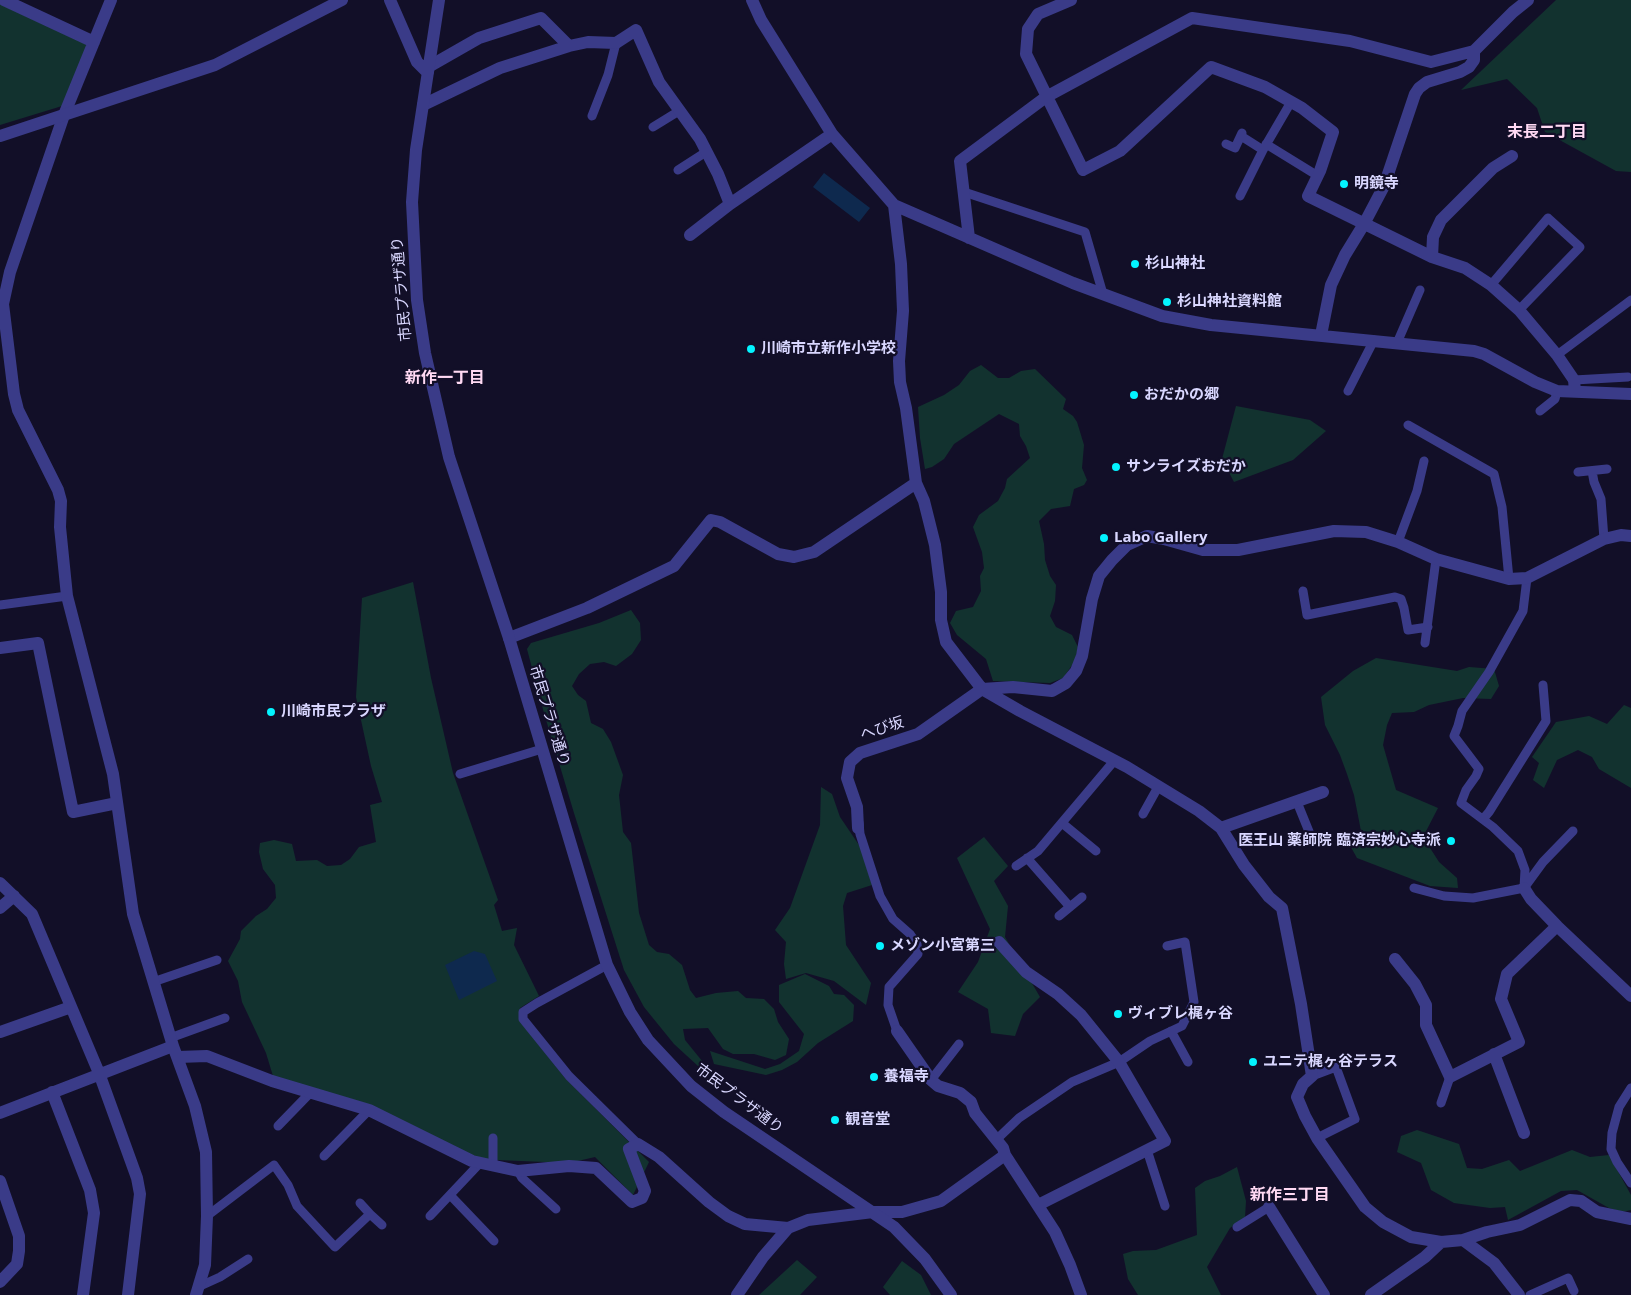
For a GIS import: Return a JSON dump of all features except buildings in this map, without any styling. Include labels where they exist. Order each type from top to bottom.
[{"type":"street","points":[[4,0],[94,42]]},
{"type":"street","points":[[111,0],[64,115],[10,272],[2,302],[14,394],[18,410],[58,490],[61,501],[60,527],[67,596],[113,774],[133,914],[153,982],[195,1106],[206,1152],[207,1216],[205,1265],[197,1291]]},
{"type":"street","points":[[0,136],[214,65],[342,0]]},
{"type":"street","points":[[390,0],[417,62],[429,69],[480,38],[541,18],[570,46]]},
{"type":"street","name":"市民プラザ通り","points":[[439,0],[416,150],[412,202],[417,300],[421,327],[436,405],[449,457],[509,638],[607,964],[630,1012],[648,1040],[691,1086],[724,1112],[894,1227],[926,1259],[951,1295]]},
{"type":"street","points":[[752,0],[761,20],[832,134],[894,204],[969,238],[1073,283],[1162,316],[1211,326],[1474,351],[1484,354],[1535,382],[1557,391],[1575,385],[1631,394]]},
{"type":"street","points":[[1071,0],[1038,14],[1028,29],[1026,54],[1083,170],[1120,151],[1211,67],[1266,87],[1333,132],[1318,176],[1308,196],[1432,257],[1464,268],[1491,285],[1519,310],[1557,355],[1575,385]]},
{"type":"street","points":[[969,238],[960,161],[1046,96],[1192,18],[1350,41],[1431,62],[1474,51],[1512,12],[1528,0]]},
{"type":"street","points":[[424,105],[500,68],[588,42],[616,43],[636,30],[659,82],[700,139],[718,174],[730,204]]},
{"type":"street","points":[[1321,335],[1332,285],[1345,256],[1384,186],[1415,94],[1427,82],[1460,72],[1469,67],[1474,60],[1474,51]]},
{"type":"street","points":[[690,235],[730,204],[832,134]]},
{"type":"street","points":[[1432,257],[1433,237],[1442,220],[1493,168],[1512,156]]},
{"type":"street","points":[[894,204],[901,264],[903,311],[899,361],[900,382],[906,408],[916,483],[924,501],[936,544],[941,592],[941,620],[946,642],[982,689],[1114,761],[1199,811],[1221,828],[1244,865],[1269,898],[1282,908],[1301,1004],[1312,1076],[1303,1084],[1297,1098],[1317,1138],[1365,1207],[1383,1222],[1411,1238],[1441,1242],[1463,1240],[1487,1232],[1520,1225],[1570,1200],[1581,1201],[1598,1212],[1631,1220]]},
{"type":"street","points":[[509,638],[587,608],[674,566],[711,520],[720,522],[778,554],[794,557],[814,552],[916,483]]},
{"type":"street","points":[[982,689],[1013,687],[1052,690],[1066,683],[1076,671],[1082,656],[1092,599],[1099,576],[1127,545],[1147,536],[1203,550],[1238,550],[1334,531],[1366,532],[1398,542],[1436,559],[1509,579],[1527,578],[1604,539],[1621,535],[1631,536]]},
{"type":"street","points":[[0,648],[38,643],[73,812],[117,803]]},
{"type":"street","name":"へび坂","points":[[858,828],[857,806],[847,778],[850,762],[860,753],[918,734],[982,689]]},
{"type":"street","points":[[1221,828],[1323,792]]},
{"type":"street","points":[[0,884],[32,914],[99,1073],[137,1178],[140,1194],[128,1295]]},
{"type":"street","points":[[1524,888],[1531,899],[1557,926],[1631,996]]},
{"type":"street","points":[[0,908],[14,896]]},
{"type":"street","points":[[1395,959],[1415,984],[1426,1005],[1426,1025],[1450,1078],[1519,1042],[1501,999],[1507,974],[1557,926]]},
{"type":"street","points":[[999,942],[1026,972],[1058,994],[1081,1015],[1119,1062],[1164,1141],[1038,1204]]},
{"type":"street","points":[[0,1032],[71,1006]]},
{"type":"street","points":[[898,1031],[931,1080],[938,1086],[960,1093],[971,1102],[975,1113],[1003,1148],[1005,1155],[1055,1232],[1081,1295]]},
{"type":"street","points":[[0,1113],[99,1073],[174,1047],[207,1056],[272,1081],[369,1110],[472,1161],[518,1171],[569,1166],[596,1168],[632,1202],[642,1198],[645,1191],[629,1150],[638,1144],[659,1156],[709,1202],[728,1216],[745,1224],[788,1228]]},
{"type":"street","points":[[1494,1054],[1524,1133]]},
{"type":"street","points":[[52,1092],[90,1190],[94,1213],[83,1295]]},
{"type":"street","points":[[737,1295],[762,1257],[788,1228],[808,1220],[873,1212],[902,1212],[941,1201],[1005,1155]]},
{"type":"street","points":[[0,1181],[5,1208],[19,1236],[17,1264],[0,1282]]},
{"type":"street","points":[[1269,1207],[1324,1295]]},
{"type":"street","points":[[1463,1240],[1494,1263],[1519,1295]]},
{"type":"street","points":[[1370,1295],[1425,1257],[1441,1242]]},
{"type":"lane","points":[[592,116],[608,75],[616,43]]},
{"type":"lane","points":[[1240,196],[1291,102]]},
{"type":"lane","points":[[653,127],[679,111]]},
{"type":"lane","points":[[1226,144],[1235,148],[1242,134],[1318,176]]},
{"type":"lane","points":[[678,170],[706,152]]},
{"type":"lane","points":[[964,192],[1085,232],[1103,294]]},
{"type":"lane","points":[[1491,285],[1548,218],[1580,247],[1519,310]]},
{"type":"lane","points":[[1398,343],[1420,290]]},
{"type":"lane","points":[[1557,355],[1629,304]]},
{"type":"lane","points":[[1348,391],[1374,340]]},
{"type":"lane","points":[[1575,385],[1628,376]]},
{"type":"lane","points":[[1540,411],[1555,399],[1557,391]]},
{"type":"lane","points":[[1408,425],[1494,474],[1502,507],[1509,579]]},
{"type":"lane","points":[[1398,542],[1417,491],[1424,462]]},
{"type":"lane","points":[[1578,472],[1607,469]]},
{"type":"lane","points":[[1592,471],[1601,499],[1604,539]]},
{"type":"lane","points":[[1426,643],[1436,559]]},
{"type":"lane","points":[[1524,888],[1524,870],[1518,851],[1483,819],[1461,803],[1466,790],[1479,769],[1454,736],[1462,711],[1488,672],[1523,610],[1527,578]]},
{"type":"lane","points":[[1303,591],[1307,615],[1396,597],[1401,599],[1408,630],[1428,627]]},
{"type":"lane","points":[[0,605],[67,596]]},
{"type":"lane","points":[[1483,819],[1546,721],[1544,685]]},
{"type":"lane","points":[[460,774],[542,749]]},
{"type":"lane","points":[[1016,866],[1038,851],[1114,761]]},
{"type":"lane","points":[[1143,814],[1158,787]]},
{"type":"lane","points":[[1297,802],[1310,834]]},
{"type":"lane","points":[[857,806],[860,834],[880,896],[893,919],[910,934],[917,944],[918,954],[889,987],[888,1006],[898,1031]]},
{"type":"lane","points":[[1062,823],[1096,851]]},
{"type":"lane","points":[[1414,888],[1444,896],[1473,898],[1524,888],[1542,862],[1573,831]]},
{"type":"lane","points":[[1027,858],[1070,907]]},
{"type":"lane","points":[[1059,916],[1082,897]]},
{"type":"lane","points":[[996,1140],[1019,1118],[1072,1082],[1119,1062],[1150,1041],[1182,1026],[1194,1002],[1185,942],[1167,946]]},
{"type":"lane","points":[[153,982],[217,960]]},
{"type":"lane","points":[[607,964],[530,1007],[523,1012],[523,1019],[569,1076],[638,1144]]},
{"type":"lane","points":[[174,1047],[225,1018]]},
{"type":"lane","points":[[1171,1031],[1188,1062]]},
{"type":"lane","points":[[931,1080],[959,1044]]},
{"type":"lane","points":[[1312,1076],[1336,1067],[1355,1119],[1317,1138]]},
{"type":"lane","points":[[1441,1103],[1450,1078]]},
{"type":"lane","points":[[1631,1088],[1620,1107],[1612,1133],[1611,1149],[1631,1183]]},
{"type":"lane","points":[[278,1126],[310,1093]]},
{"type":"lane","points":[[324,1156],[369,1110]]},
{"type":"lane","points":[[430,1216],[450,1195],[486,1164],[493,1138]]},
{"type":"lane","points":[[1147,1150],[1165,1206]]},
{"type":"lane","points":[[207,1216],[274,1165],[288,1185],[297,1206],[335,1248],[370,1214]]},
{"type":"lane","points":[[518,1171],[522,1178],[556,1209]]},
{"type":"lane","points":[[450,1195],[494,1241]]},
{"type":"lane","points":[[360,1202],[382,1225]]},
{"type":"lane","points":[[1236,1228],[1269,1207]]},
{"type":"lane","points":[[197,1291],[248,1259]]},
{"type":"lane","points":[[1530,1295],[1568,1278],[1574,1291]]},
{"type":"green space","points":[[1556,0],[1631,0],[1631,172],[1616,171],[1545,132],[1537,108],[1507,79],[1461,90]]},
{"type":"green space","points":[[0,4],[88,45],[62,106],[0,125]]},
{"type":"green space","points":[[981,365],[998,378],[1009,378],[1021,371],[1035,369],[1066,399],[1063,409],[1073,416],[1077,422],[1084,445],[1082,468],[1087,480],[1084,485],[1074,489],[1070,506],[1051,509],[1039,521],[1045,560],[1050,576],[1056,585],[1055,601],[1050,616],[1056,627],[1072,635],[1078,647],[1075,661],[1063,678],[1050,683],[993,681],[986,659],[957,635],[950,623],[956,611],[973,607],[981,591],[980,576],[984,568],[982,552],[973,527],[979,515],[998,501],[1005,488],[1007,479],[1030,458],[1020,436],[1019,424],[999,414],[954,444],[944,459],[925,469],[918,407],[944,395],[959,385],[970,371]]},
{"type":"green space","points":[[1236,406],[1310,420],[1326,431],[1293,460],[1234,482],[1222,459]]},
{"type":"green space","points":[[413,582],[431,678],[453,773],[498,900],[494,905],[502,931],[517,928],[514,945],[539,996],[520,1008],[519,1020],[565,1078],[649,1162],[633,1195],[595,1157],[569,1163],[473,1159],[273,1076],[266,1053],[242,1002],[238,981],[228,961],[240,939],[241,931],[256,916],[267,909],[276,898],[275,885],[263,869],[259,852],[260,843],[274,840],[292,844],[296,861],[317,860],[327,866],[341,865],[350,859],[359,847],[376,842],[370,805],[382,802],[371,766],[356,697],[362,598]]},
{"type":"green space","points":[[631,610],[640,623],[641,640],[632,654],[616,666],[604,662],[590,664],[579,674],[572,686],[578,695],[586,701],[591,723],[603,729],[611,742],[623,775],[619,795],[623,832],[631,843],[639,913],[649,945],[657,952],[669,954],[682,965],[690,990],[696,998],[716,993],[738,991],[746,998],[764,999],[774,1009],[778,1022],[789,1039],[786,1055],[775,1060],[754,1054],[733,1054],[723,1049],[708,1028],[683,1029],[685,1040],[711,1072],[710,1077],[674,1044],[644,1007],[624,970],[574,813],[527,649],[531,643],[599,623]]},
{"type":"green space","points":[[1376,658],[1457,671],[1469,667],[1494,669],[1499,686],[1491,699],[1463,698],[1429,705],[1414,712],[1392,713],[1387,725],[1383,745],[1396,790],[1438,808],[1423,837],[1439,862],[1457,878],[1458,888],[1430,886],[1357,858],[1347,840],[1361,831],[1354,795],[1347,774],[1325,725],[1321,697],[1353,671]]},
{"type":"green space","points":[[1624,705],[1631,708],[1631,788],[1599,769],[1592,757],[1578,750],[1557,760],[1544,788],[1533,780],[1539,763],[1532,757],[1556,722],[1589,716],[1607,724]]},
{"type":"green space","points":[[821,787],[832,794],[840,817],[861,848],[872,885],[847,893],[843,906],[846,945],[871,983],[866,1005],[834,981],[806,973],[786,979],[784,964],[786,942],[775,930],[790,908],[820,825]]},
{"type":"green space","points":[[984,837],[1008,866],[994,881],[1008,906],[1005,937],[1040,997],[1023,1014],[1015,1036],[991,1033],[988,1009],[958,992],[978,962],[990,929],[957,858]]},
{"type":"green space","points":[[805,974],[829,986],[834,994],[844,995],[854,1005],[853,1021],[818,1043],[797,1062],[782,1070],[766,1075],[714,1064],[710,1051],[765,1069],[780,1064],[799,1051],[804,1034],[779,1002],[779,985]]},
{"type":"green space","points":[[1417,1130],[1459,1144],[1467,1168],[1482,1169],[1509,1160],[1520,1171],[1572,1150],[1590,1157],[1609,1155],[1631,1195],[1631,1210],[1622,1212],[1609,1208],[1577,1190],[1561,1191],[1508,1220],[1505,1207],[1490,1208],[1454,1203],[1431,1190],[1421,1163],[1397,1152],[1401,1136]]},
{"type":"green space","points":[[1237,1167],[1246,1201],[1245,1217],[1230,1228],[1207,1267],[1221,1295],[1138,1295],[1128,1279],[1123,1254],[1133,1251],[1156,1250],[1197,1235],[1195,1188],[1205,1181]]},
{"type":"green space","points":[[797,1260],[817,1277],[800,1295],[759,1295]]},
{"type":"green space","points":[[902,1261],[921,1275],[931,1295],[890,1295],[883,1287]]},
{"type":"water","points":[[824,173],[870,208],[859,222],[813,187]]},
{"type":"water","points":[[474,951],[485,954],[497,981],[459,1000],[445,965]]},
{"type":"place","name":"明鏡寺","points":[[1344,184]]},
{"type":"place","name":"杉山神社","points":[[1135,264]]},
{"type":"place","name":"杉山神社資料館","points":[[1167,302]]},
{"type":"place","name":"川崎市立新作小学校","points":[[751,349]]},
{"type":"place","name":"おだかの郷","points":[[1134,395]]},
{"type":"place","name":"サンライズおだか","points":[[1116,467]]},
{"type":"place","name":"Labo Gallery","points":[[1104,538]]},
{"type":"place","name":"川崎市民プラザ","points":[[271,712]]},
{"type":"place","name":"医王山 薬師院 臨済宗妙心寺派","points":[[1451,841]]},
{"type":"place","name":"メゾン小宮第三","points":[[880,946]]},
{"type":"place","name":"ヴィブレ梶ヶ谷","points":[[1118,1014]]},
{"type":"place","name":"ユニテ梶ヶ谷テラス","points":[[1253,1062]]},
{"type":"place","name":"養福寺","points":[[874,1077]]},
{"type":"place","name":"観音堂","points":[[835,1120]]},
{"type":"district","name":"末長二丁目","points":[[1547,132]]},
{"type":"district","name":"新作一丁目","points":[[445,378]]},
{"type":"district","name":"新作三丁目","points":[[1290,1195]]}]
